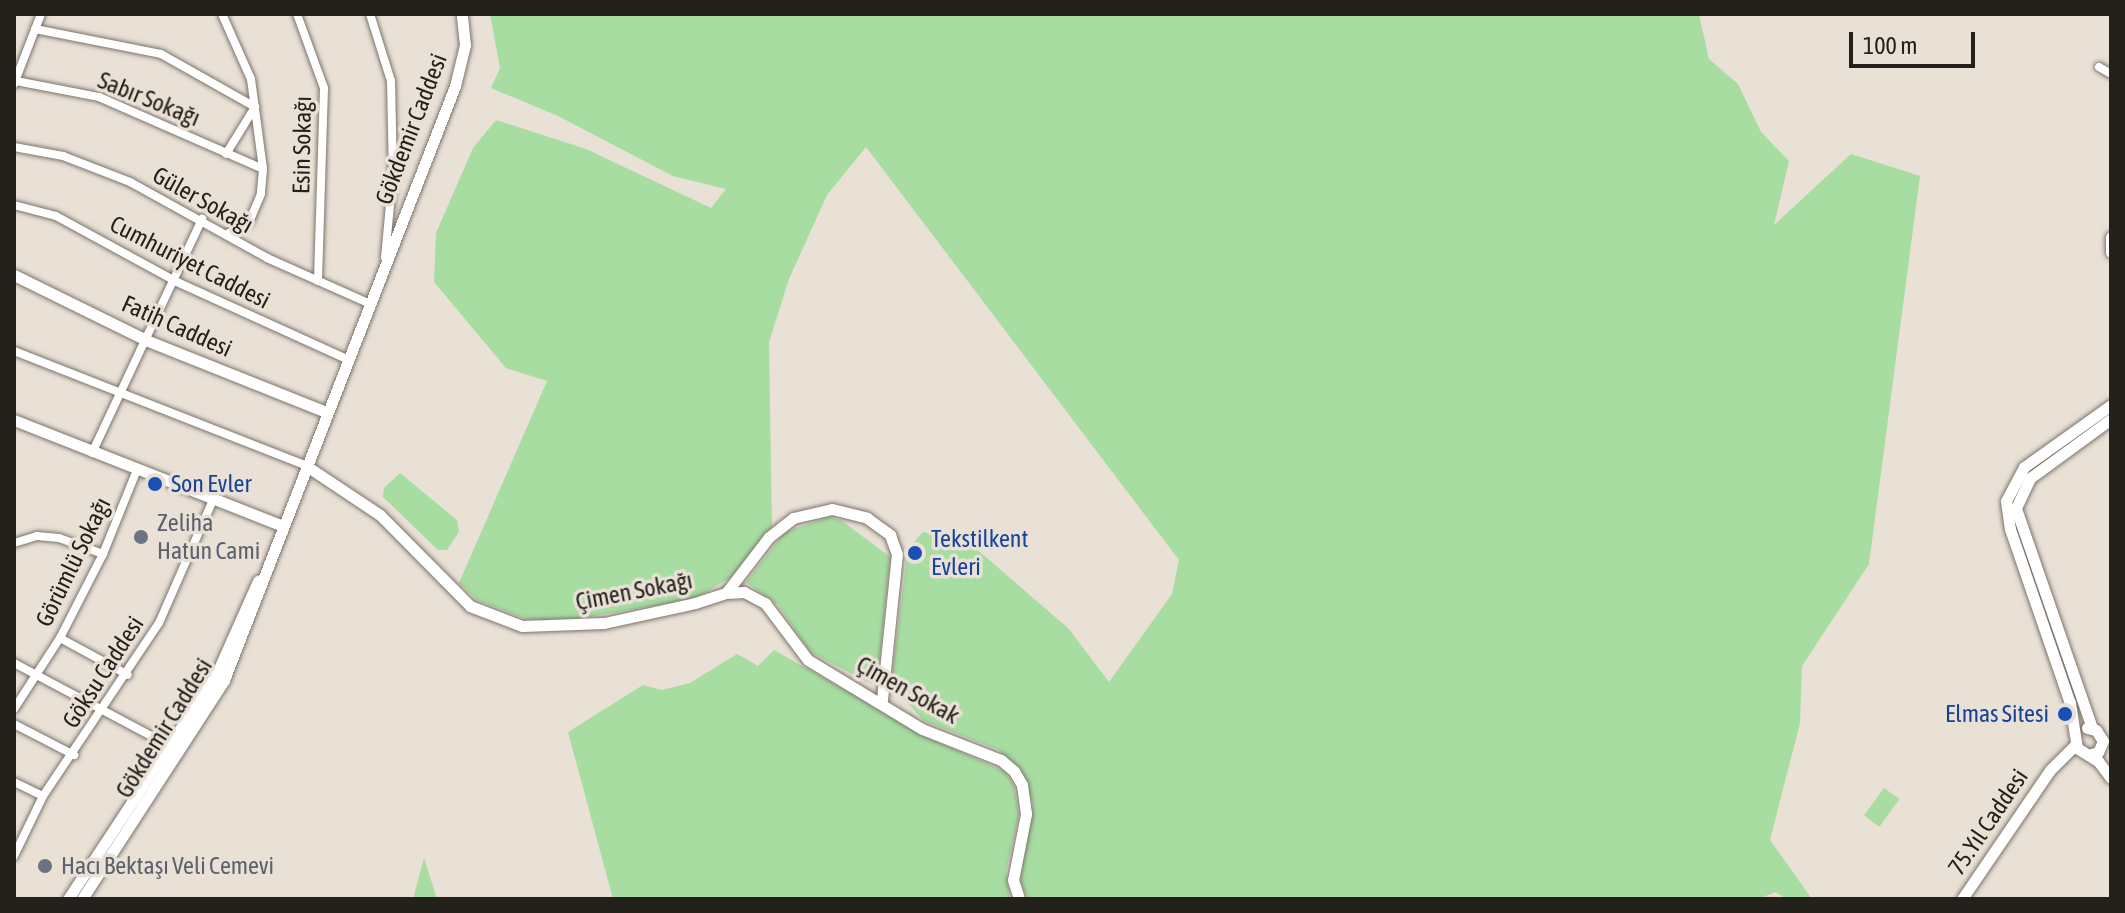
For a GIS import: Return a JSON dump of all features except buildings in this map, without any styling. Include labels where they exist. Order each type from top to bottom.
[{"type":"main road","name":"Gökdemir Caddesi","points":[[82,899],[173,748],[224,680],[259,597],[265,567],[280,525],[462,63],[462,14]]},
{"type":"main road","points":[[2111,237],[2111,252]]},
{"type":"main road","name":"Fatih Caddesi","points":[[14,275],[148,341],[326,412]]},
{"type":"main road","points":[[2111,405],[2024,467],[2006,501],[2010,529],[2070,703],[2076,742],[2111,778]]},
{"type":"main road","points":[[2111,419],[2030,478],[2016,508],[2094,729],[2107,736],[2111,759]]},
{"type":"main road","points":[[14,420],[212,502],[280,525]]},
{"type":"main road","name":"Çimen Sokağı","points":[[305,465],[380,515],[470,606],[522,626],[604,623],[726,593],[769,537],[793,518],[832,509],[880,526],[896,544],[897,566],[882,700]]},
{"type":"main road","name":"Çimen Sokak","points":[[726,593],[755,596],[808,660],[882,700],[922,729],[1001,760],[1014,771],[1022,785],[1026,814],[1013,880],[1019,899]]},
{"type":"main road","name":"75.Yıl Caddesi","points":[[1962,899],[2050,770],[2076,742],[2080,732],[2094,729]]},
{"type":"main road","name":"75.Yıl Caddesi","points":[[2050,770],[2086,755],[2107,736]]},
{"type":"main road","points":[[68,899],[173,748]]},
{"type":"street","points":[[15,83],[41,14]]},
{"type":"street","points":[[222,14],[251,79],[263,169],[261,194],[249,222],[227,234]]},
{"type":"street","name":"Esin Sokağı","points":[[297,14],[324,88],[318,281]]},
{"type":"street","name":"Gökdemir Caddesi","points":[[370,14],[391,81],[393,173],[385,258]]},
{"type":"street","points":[[35,29],[161,54],[255,107]]},
{"type":"street","points":[[2099,67],[2111,74]]},
{"type":"street","name":"Sabır Sokağı","points":[[15,83],[99,97],[263,169]]},
{"type":"street","points":[[226,154],[255,107]]},
{"type":"street","name":"Güler Sokağı","points":[[14,147],[63,156],[202,219],[318,281],[368,303]]},
{"type":"street","name":"Cumhuriyet Caddesi","points":[[14,205],[56,216],[177,282],[347,359]]},
{"type":"street","points":[[91,454],[118,393],[177,282],[202,219]]},
{"type":"street","name":"Çimen Sokağı","points":[[14,351],[305,465]]},
{"type":"street","name":"Görümlü Sokağı","points":[[14,709],[60,638],[103,554],[137,470]]},
{"type":"street","name":"Göksu Caddesi","points":[[14,856],[43,796],[128,675],[159,623],[212,502]]},
{"type":"street","points":[[14,543],[48,537],[103,554]]},
{"type":"street","points":[[60,638],[128,675]]},
{"type":"street","points":[[14,663],[33,677],[173,748]]},
{"type":"street","points":[[14,724],[74,755]]},
{"type":"street","points":[[14,782],[43,796]]},
{"type":"green space","points":[[490,14],[1699,14],[1709,59],[1738,84],[1761,132],[1789,161],[1774,225],[1851,154],[1920,176],[1869,564],[1802,666],[1800,723],[1770,840],[1812,899],[1787,899],[1775,892],[1759,899],[1028,899],[1020,881],[1033,804],[1025,778],[999,750],[924,721],[891,685],[908,548],[923,532],[966,540],[1068,628],[1109,682],[1172,594],[1179,560],[866,147],[827,195],[789,279],[769,342],[772,528],[730,578],[694,599],[565,621],[526,619],[477,600],[459,583],[547,381],[506,368],[434,282],[436,233],[473,148],[496,120],[586,149],[711,208],[726,189],[673,176],[558,116],[491,88],[500,68]]},
{"type":"green space","points":[[400,473],[457,520],[459,532],[447,550],[438,550],[383,497],[384,488]]},
{"type":"green space","points":[[828,517],[841,520],[890,557],[878,677],[871,684],[810,652],[778,605],[746,582],[785,532]]},
{"type":"green space","points":[[774,650],[933,740],[1004,771],[1014,785],[1019,814],[1006,872],[1010,899],[613,899],[568,732],[643,685],[662,690],[690,683],[737,654],[758,666]]},
{"type":"green space","points":[[1884,788],[1899,799],[1879,827],[1864,816]]},
{"type":"green space","points":[[424,858],[437,899],[413,899]]},
{"type":"place","name":"Son Evler","points":[[155,484]]},
{"type":"place","name":"Zeliha Hatun Cami","points":[[141,537]]},
{"type":"place","name":"Tekstilkent Evleri","points":[[915,553]]},
{"type":"place","name":"Elmas Sitesi","points":[[2065,714]]},
{"type":"place","name":"Hacı Bektaşı Veli Cemevi","points":[[45,866]]}]
